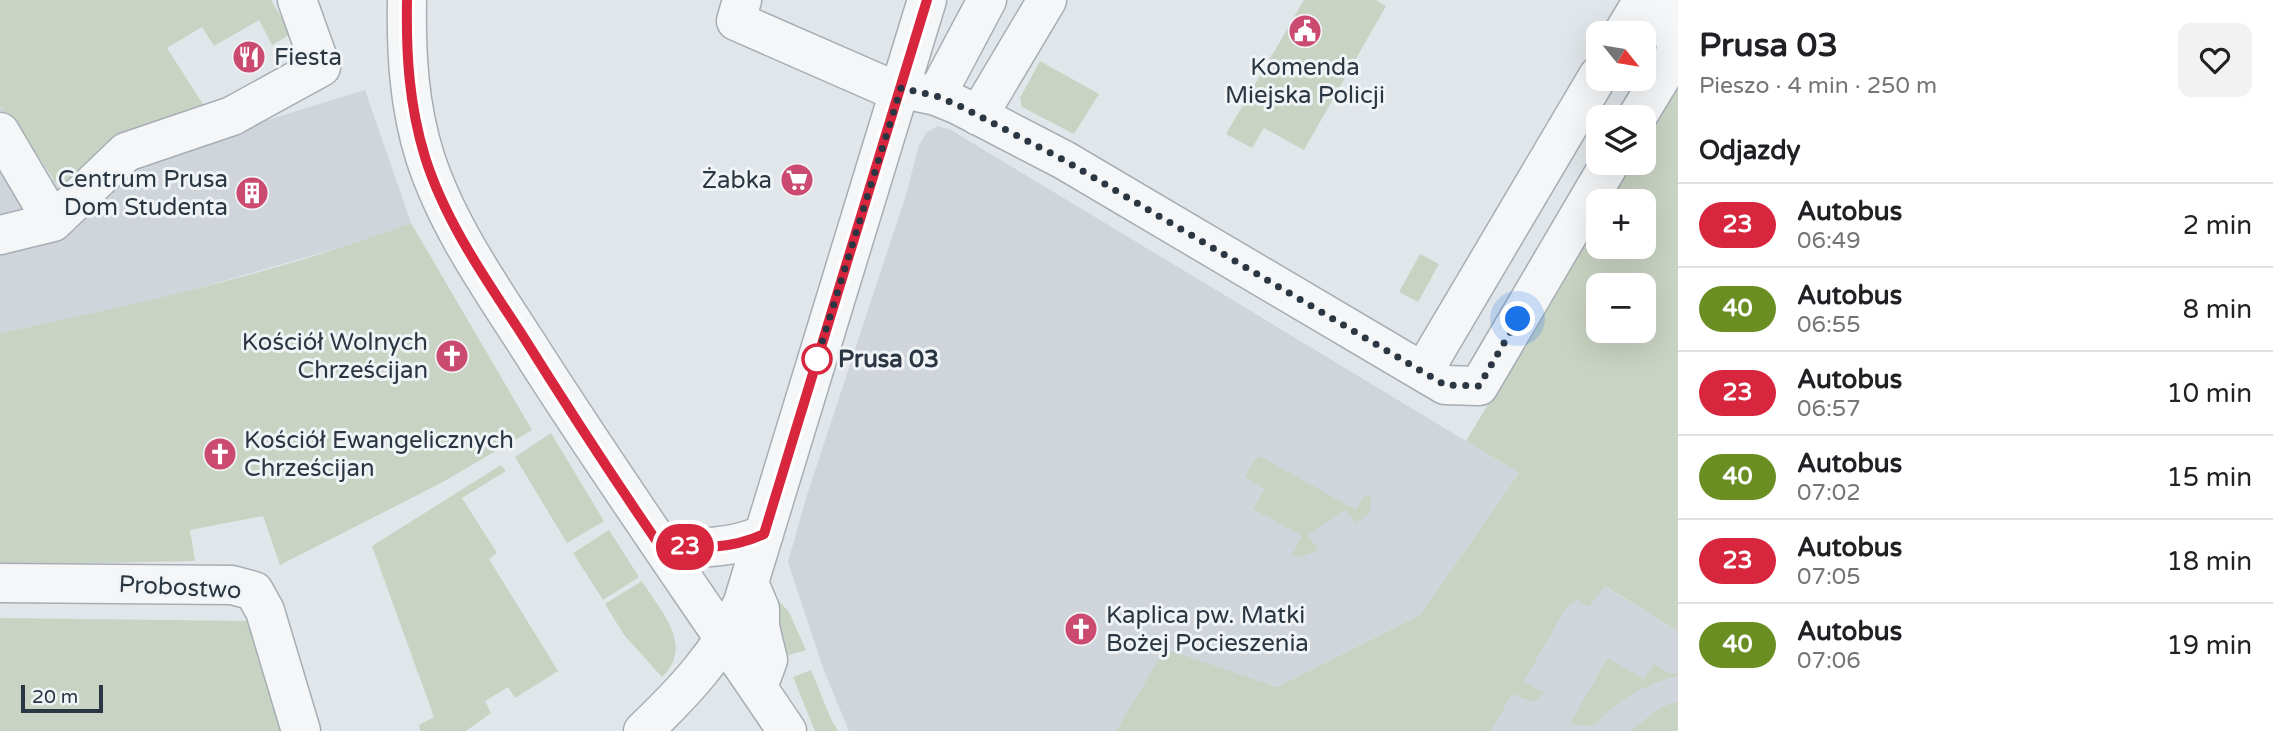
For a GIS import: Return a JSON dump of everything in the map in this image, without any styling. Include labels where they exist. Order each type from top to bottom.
[{"type":"street","points":[[0,235],[53,222],[126,152],[232,116],[321,67],[297,0]]},
{"type":"street","points":[[407,0],[407,62],[411,97],[425,158],[473,259],[607,469],[787,731]]},
{"type":"street","points":[[742,0],[736,21],[882,85],[918,92],[978,116],[1064,160],[1445,385],[1479,386],[1604,175]]},
{"type":"street","points":[[643,731],[689,684],[738,614],[918,92],[927,0]]},
{"type":"street","points":[[918,92],[987,0]]},
{"type":"street","points":[[978,116],[1047,0]]},
{"type":"street","points":[[1630,21],[1643,0]]},
{"type":"street","points":[[1644,105],[1676,51],[1665,0]]},
{"type":"street","points":[[1423,373],[1589,91]]},
{"type":"street","points":[[0,132],[53,222]]},
{"type":"street","points":[[660,546],[698,549],[719,547],[747,542],[764,534]]},
{"type":"street","name":"Probostwo","points":[[0,583],[232,584],[254,591],[265,611],[301,731]]},
{"type":"street","points":[[749,583],[760,609],[760,627],[768,660],[758,687]]},
{"type":"shaded area","points":[[365,90],[411,223],[363,241],[150,302],[0,333],[0,106],[27,156],[37,155],[51,180],[222,134]]},
{"type":"shaded area","points":[[938,126],[951,130],[1519,473],[1420,615],[1277,687],[1166,650],[1116,731],[849,731],[823,668],[788,562],[807,495],[906,195],[919,145],[927,132]]},
{"type":"shaded area","points":[[1560,559],[1678,631],[1678,731],[1397,731]]},
{"type":"green space","points":[[0,0],[271,0],[291,34],[272,45],[259,20],[214,46],[202,27],[167,48],[222,134],[57,185],[37,155],[27,157],[0,106]]},
{"type":"green space","points":[[1304,0],[1376,0],[1386,6],[1304,150],[1264,128],[1252,148],[1226,134]]},
{"type":"green space","points":[[1040,61],[1099,94],[1074,134],[1022,107],[1020,98]]},
{"type":"green space","points":[[1678,88],[1678,631],[1605,586],[1589,607],[1577,600],[1567,606],[1524,681],[1545,693],[1533,702],[1512,694],[1491,731],[1116,731],[1165,649],[1277,687],[1420,615],[1519,473],[1466,441],[1586,242],[1586,259],[1656,259],[1656,189],[1617,189],[1626,175],[1656,175],[1656,124]]},
{"type":"green space","points":[[411,223],[532,430],[441,483],[280,565],[263,516],[190,530],[195,561],[0,565],[0,333],[156,299],[259,272]]},
{"type":"green space","points":[[1420,254],[1439,264],[1418,302],[1399,292]]},
{"type":"green space","points":[[551,433],[604,521],[567,543],[515,457]]},
{"type":"green space","points":[[1260,456],[1356,510],[1366,494],[1371,497],[1370,513],[1356,523],[1345,509],[1308,535],[1319,550],[1301,557],[1292,555],[1302,536],[1253,509],[1265,489],[1245,477]]},
{"type":"green space","points":[[501,465],[506,471],[462,498],[497,553],[489,559],[558,671],[515,698],[508,687],[485,701],[491,713],[466,731],[420,731],[419,725],[434,717],[372,546]]},
{"type":"green space","points":[[609,530],[639,577],[603,600],[573,553]]},
{"type":"green space","points":[[642,581],[665,616],[675,640],[671,665],[662,677],[624,635],[605,604]]},
{"type":"green space","points":[[778,600],[789,612],[806,650],[786,656],[779,627]]},
{"type":"green space","points":[[0,618],[251,621],[292,731],[0,731]]},
{"type":"green space","points":[[1608,658],[1644,679],[1654,664],[1671,674],[1678,673],[1678,676],[1633,694],[1595,725],[1570,723]]},
{"type":"green space","points":[[811,670],[838,731],[815,731],[793,677]]},
{"type":"green space","points":[[1678,701],[1678,731],[1629,731],[1662,707]]},
{"type":"bus line","name":"23","points":[[407,0],[408,73],[416,124],[425,158],[451,218],[473,259],[607,469],[660,546],[698,549],[747,542],[764,534],[927,0]]},
{"type":"place","name":"Komenda Miejska Policji","points":[[1305,31]]},
{"type":"place","name":"Fiesta","points":[[249,57]]},
{"type":"place","name":"Żabka","points":[[797,180]]},
{"type":"place","name":"Centrum Prusa Dom Studenta","points":[[252,193]]},
{"type":"place","name":"Kościół Wolnych Chrześcijan","points":[[452,356]]},
{"type":"place","name":"Prusa 03","points":[[817,359]]},
{"type":"place","name":"Kościół Ewangelicznych Chrześcijan","points":[[220,454]]},
{"type":"place","name":"Kaplica pw. Matki Bożej Pocieszenia","points":[[1081,629]]},
{"type":"route","points":[[817,359],[814,368],[901,88],[945,99],[1064,160],[1445,385],[1479,386],[1518,319]]}]
